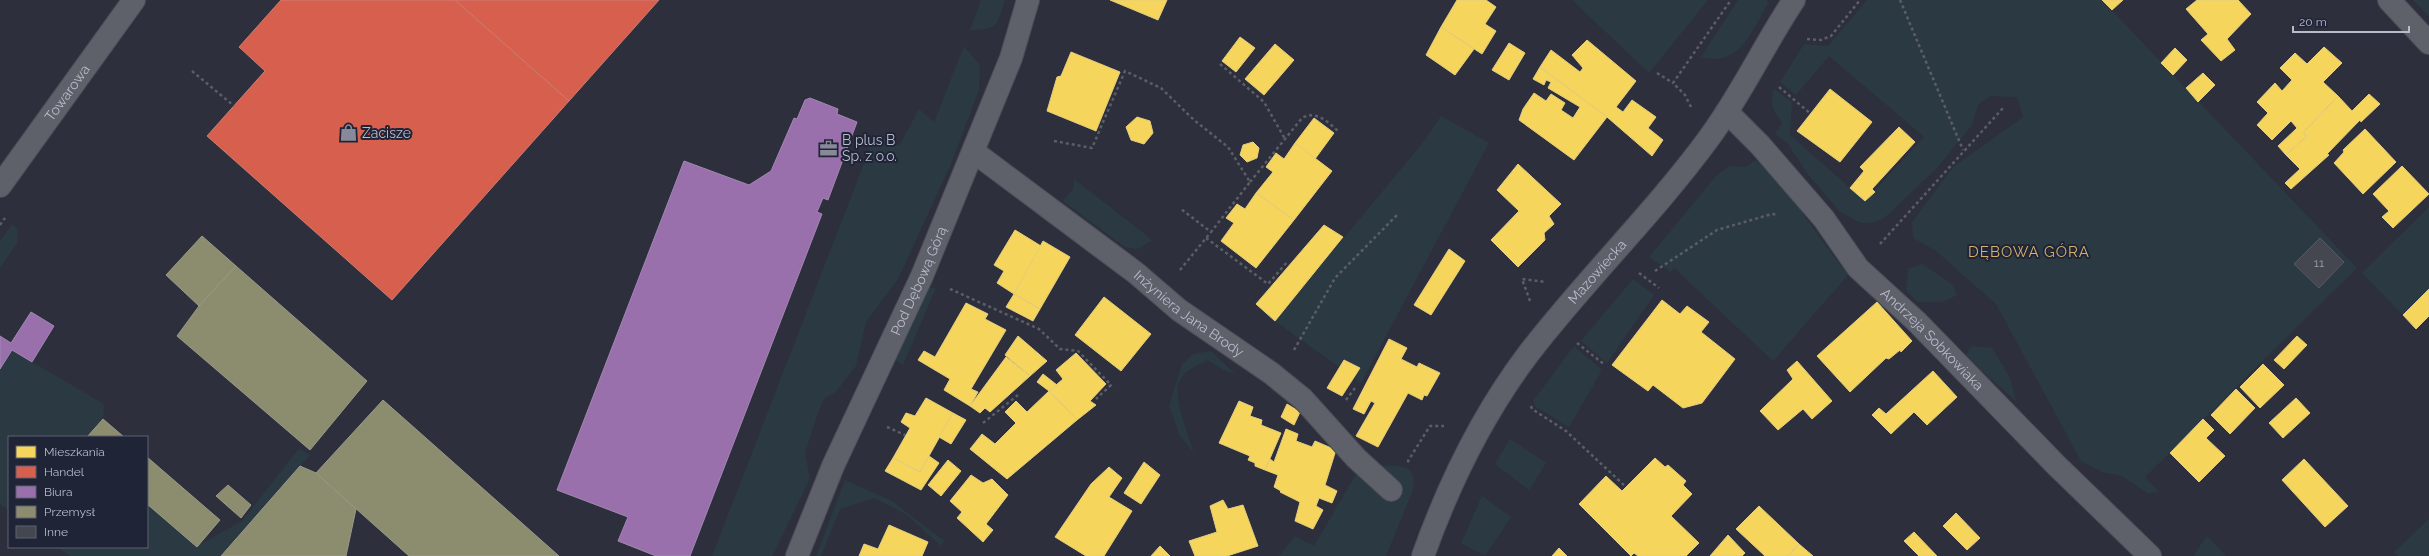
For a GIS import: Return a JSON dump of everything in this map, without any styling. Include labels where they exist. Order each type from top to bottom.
[{"type":"street","name":"Towarowa","points":[[0,186],[134,0]]},
{"type":"street","name":"Pod Dębową Górą","points":[[797,556],[833,466],[922,276],[974,152],[1010,58],[1028,0]]},
{"type":"street","name":"Mazowiecka","points":[[1423,556],[1459,465],[1490,410],[1528,355],[1687,166],[1726,112],[1794,0]]},
{"type":"street","points":[[2389,0],[2429,44]]},
{"type":"street","name":"Andrzeja Sobkowiaka","points":[[1726,112],[1760,145],[1824,219],[1858,268],[1917,322],[2056,464],[2150,556]]},
{"type":"street","name":"Inżyniera Jana Brody","points":[[974,152],[1129,268],[1179,310],[1256,363],[1303,400],[1356,458],[1391,490]]},
{"type":"path","points":[[1673,83],[1731,0]]},
{"type":"path","points":[[1804,39],[1821,40],[1831,36],[1860,0]]},
{"type":"path","points":[[1900,0],[1963,150]]},
{"type":"path","points":[[1220,64],[1264,102],[1285,139]]},
{"type":"path","points":[[192,71],[234,106]]},
{"type":"path","points":[[1054,141],[1092,148],[1125,71],[1161,88],[1194,120],[1228,147],[1250,182]]},
{"type":"path","points":[[1657,72],[1673,83],[1685,95],[1691,107],[1692,115]]},
{"type":"path","points":[[1777,85],[1811,114]]},
{"type":"path","points":[[1858,268],[1963,150],[2003,108]]},
{"type":"path","points":[[1177,274],[1302,118],[1307,115],[1316,115],[1338,131]]},
{"type":"path","points":[[1181,209],[1211,232]]},
{"type":"path","points":[[1655,272],[1717,230],[1772,214],[1824,219]]},
{"type":"path","points":[[1256,363],[1290,358],[1335,278],[1397,215]]},
{"type":"path","points":[[1206,238],[1268,284],[1288,261]]},
{"type":"path","points":[[1638,272],[1659,288]]},
{"type":"path","points":[[922,276],[1039,330],[1060,349],[1078,351],[1111,385],[1096,398]]},
{"type":"path","points":[[1532,306],[1522,279],[1551,282]]},
{"type":"path","points":[[1572,338],[1605,366]]},
{"type":"path","points":[[983,423],[1018,395]]},
{"type":"path","points":[[1530,404],[1532,409],[1566,431],[1626,487]]},
{"type":"shaded area","points":[[981,0],[1005,0],[998,20],[995,24],[986,29],[970,30]]},
{"type":"shaded area","points":[[1572,0],[1708,0],[1649,73]]},
{"type":"shaded area","points":[[1738,0],[1766,0],[1769,2],[1750,35],[1735,52],[1726,57],[1714,59],[1701,57]]},
{"type":"shaded area","points":[[1867,0],[2102,0],[2357,268],[2145,477],[2159,492],[2147,493],[2122,476],[2102,472],[2081,461],[1996,304],[1936,251],[1913,238],[1912,222],[1953,167],[2023,117],[2017,97],[1990,96],[1978,105],[1972,125],[1937,168],[1883,219],[1871,223],[1861,223],[1840,212],[1807,173],[1788,144],[1775,134],[1782,123],[1776,114],[1772,103],[1774,89],[1792,102],[1790,135],[1865,201],[1924,137],[1829,56],[1796,95],[1780,82],[1804,44],[1828,46]]},
{"type":"shaded area","points":[[2413,0],[2429,0],[2429,16]]},
{"type":"shaded area","points":[[964,46],[980,65],[979,90],[951,164],[898,279],[866,322],[856,366],[835,393],[825,398],[819,410],[805,453],[810,479],[772,556],[712,556],[875,135],[899,146],[919,109],[934,122]]},
{"type":"shaded area","points":[[1441,116],[1489,143],[1361,383],[1275,321],[1425,140]]},
{"type":"shaded area","points":[[1755,160],[1791,190],[1803,214],[1840,265],[1850,273],[1773,361],[1674,268],[1671,272],[1649,257],[1716,176],[1729,166],[1746,167]]},
{"type":"shaded area","points":[[1074,179],[1152,240],[1138,249],[1125,247],[1063,201],[1073,189]]},
{"type":"shaded area","points":[[2429,207],[2429,289],[2403,315],[2362,273]]},
{"type":"shaded area","points":[[12,224],[18,230],[17,243],[0,268],[0,241]]},
{"type":"shaded area","points":[[1922,264],[1952,284],[1957,295],[1943,302],[1917,302],[1906,290],[1908,269]]},
{"type":"shaded area","points":[[1633,279],[1654,295],[1607,363],[1581,341]]},
{"type":"shaded area","points":[[929,288],[936,288],[903,365],[895,360]]},
{"type":"shaded area","points":[[1574,346],[1602,370],[1569,427],[1536,407],[1533,401]]},
{"type":"shaded area","points":[[1972,346],[1992,348],[2010,378],[2016,401],[1965,356]]},
{"type":"shaded area","points":[[12,350],[104,404],[103,419],[88,436],[8,436],[8,510],[0,504],[0,369]]},
{"type":"shaded area","points":[[1211,351],[1235,374],[1223,370],[1208,360],[1182,376],[1178,386],[1179,405],[1194,453],[1180,436],[1169,406],[1182,364],[1193,354]]},
{"type":"shaded area","points":[[1510,439],[1546,463],[1529,490],[1495,464]]},
{"type":"shaded area","points":[[299,448],[310,455],[220,556],[70,556],[58,548],[148,548],[148,505],[197,546],[242,521]]},
{"type":"shaded area","points":[[1377,466],[1398,466],[1409,470],[1414,481],[1413,490],[1386,556],[1279,556],[1295,536],[1314,546],[1356,474],[1386,499]]},
{"type":"shaded area","points":[[845,480],[892,501],[944,541],[941,546],[907,515],[874,498],[840,509],[821,556],[816,556]]},
{"type":"shaded area","points":[[1482,496],[1511,517],[1485,556],[1461,543]]},
{"type":"shaded area","points":[[2429,519],[2429,556],[2398,556],[2394,552]]},
{"type":"shaded area","points":[[2207,536],[2226,556],[2193,556]]},
{"type":"building: Mieszkania","points":[[1110,0],[1167,0],[1158,20]]},
{"type":"building: Mieszkania","points":[[1457,0],[1486,0],[1496,7],[1485,24],[1496,31],[1482,54],[1441,27]]},
{"type":"building: Mieszkania","points":[[2102,0],[2123,0],[2112,10]]},
{"type":"building: Mieszkania","points":[[2197,0],[2238,0],[2251,14],[2227,39],[2235,50],[2221,61],[2201,40],[2208,34],[2186,9]]},
{"type":"building: Mieszkania","points":[[1441,27],[1474,49],[1455,75],[1426,55]]},
{"type":"building: Mieszkania","points":[[1240,37],[1255,48],[1236,72],[1222,61]]},
{"type":"building: Mieszkania","points":[[1587,40],[1636,81],[1616,107],[1623,112],[1632,100],[1656,117],[1648,128],[1663,140],[1652,156],[1607,117],[1540,67],[1551,50],[1580,72],[1583,68],[1572,55]]},
{"type":"building: Mieszkania","points":[[1509,43],[1525,53],[1509,80],[1492,70]]},
{"type":"building: Mieszkania","points":[[1275,44],[1294,60],[1264,95],[1245,79]]},
{"type":"building: Mieszkania","points":[[2324,47],[2342,63],[2323,82],[2338,96],[2303,133],[2307,136],[2286,155],[2278,146],[2297,128],[2291,121],[2272,140],[2257,125],[2268,113],[2257,102],[2275,83],[2282,91],[2292,80],[2280,68],[2295,53],[2307,64]]},
{"type":"building: Mieszkania","points":[[2175,48],[2187,60],[2173,75],[2161,63]]},
{"type":"building: Mieszkania","points":[[1071,52],[1120,72],[1096,131],[1047,111],[1057,77],[1061,76]]},
{"type":"building: Mieszkania","points":[[1540,67],[1607,117],[1574,160],[1519,120],[1523,109],[1534,93],[1546,101],[1551,94],[1565,103],[1561,110],[1573,118],[1580,107],[1548,88],[1551,82],[1546,80],[1544,85],[1533,79]]},
{"type":"building: Mieszkania","points":[[2203,73],[2215,85],[2198,102],[2186,88]]},
{"type":"building: Mieszkania","points":[[1830,89],[1872,122],[1840,162],[1797,131]]},
{"type":"building: Mieszkania","points":[[2369,94],[2380,104],[2361,122],[2360,120],[2327,154],[2329,155],[2291,189],[2285,183],[2300,169],[2286,155],[2307,136],[2303,133],[2338,96],[2352,111]]},
{"type":"building: Mieszkania","points":[[1137,117],[1150,121],[1153,133],[1144,144],[1131,140],[1126,127]]},
{"type":"building: Mieszkania","points":[[1314,118],[1334,133],[1315,159],[1295,143]]},
{"type":"building: Mieszkania","points":[[1899,127],[1915,142],[1872,189],[1875,192],[1865,201],[1850,188],[1864,171],[1860,167]]},
{"type":"building: Mieszkania","points":[[2365,129],[2396,162],[2363,194],[2334,163],[2344,152],[2343,150]]},
{"type":"building: Mieszkania","points":[[1253,142],[1259,148],[1257,158],[1247,162],[1240,155],[1243,145]]},
{"type":"building: Mieszkania","points":[[1295,143],[1332,171],[1294,220],[1256,193],[1273,172],[1266,167],[1276,153],[1284,159]]},
{"type":"building: Mieszkania","points":[[1518,164],[1561,204],[1549,216],[1554,224],[1544,233],[1545,240],[1518,267],[1491,240],[1519,211],[1497,190]]},
{"type":"building: Mieszkania","points":[[2402,166],[2429,194],[2393,228],[2382,217],[2389,211],[2373,194]]},
{"type":"building: Mieszkania","points":[[1256,193],[1294,220],[1256,268],[1221,241],[1234,223],[1226,218],[1237,204],[1245,209]]},
{"type":"building: Mieszkania","points":[[1324,225],[1343,237],[1275,321],[1256,304]]},
{"type":"building: Mieszkania","points":[[1015,230],[1041,246],[1014,294],[997,283],[1004,271],[994,265]]},
{"type":"building: Mieszkania","points":[[1043,241],[1070,257],[1040,309],[1014,294]]},
{"type":"building: Mieszkania","points":[[1449,249],[1465,261],[1431,315],[1414,305]]},
{"type":"building: Mieszkania","points":[[2429,289],[2429,316],[2416,329],[2403,315]]},
{"type":"building: Mieszkania","points":[[1014,294],[1040,309],[1033,321],[1006,307]]},
{"type":"building: Mieszkania","points":[[1104,297],[1151,334],[1121,371],[1075,335]]},
{"type":"building: Mieszkania","points":[[1662,300],[1680,314],[1687,306],[1709,322],[1701,332],[1735,359],[1702,403],[1683,408],[1653,385],[1648,391],[1612,365]]},
{"type":"building: Mieszkania","points":[[1877,302],[1912,341],[1901,352],[1900,350],[1889,359],[1886,358],[1850,392],[1817,356]]},
{"type":"building: Mieszkania","points":[[966,303],[988,314],[985,319],[1006,330],[971,389],[978,392],[970,406],[944,390],[950,379],[918,360],[924,351],[935,357]]},
{"type":"building: Mieszkania","points":[[1018,336],[1047,361],[1030,376],[1005,355]]},
{"type":"building: Mieszkania","points":[[2297,336],[2307,345],[2284,369],[2274,360]]},
{"type":"building: Mieszkania","points":[[1389,339],[1407,348],[1401,359],[1417,367],[1419,363],[1440,373],[1427,396],[1424,395],[1422,400],[1408,393],[1378,447],[1356,436],[1375,403],[1371,401],[1364,414],[1353,409]]},
{"type":"building: Mieszkania","points":[[1076,353],[1106,384],[1090,401],[1096,405],[1077,420],[1049,391],[1063,379],[1056,370]]},
{"type":"building: Mieszkania","points":[[1006,357],[1030,376],[990,412],[985,408],[980,413],[970,406]]},
{"type":"building: Mieszkania","points":[[1344,360],[1360,368],[1342,396],[1327,388]]},
{"type":"building: Mieszkania","points":[[1797,361],[1832,401],[1812,419],[1803,409],[1778,430],[1760,411],[1793,379],[1787,370]]},
{"type":"building: Mieszkania","points":[[2263,364],[2284,385],[2260,408],[2240,387]]},
{"type":"building: Mieszkania","points":[[1933,371],[1957,397],[1927,425],[1914,412],[1891,434],[1872,415],[1879,408],[1886,414]]},
{"type":"building: Mieszkania","points":[[1043,374],[1057,385],[1049,391],[1037,382]]},
{"type":"building: Mieszkania","points":[[2236,389],[2255,408],[2230,434],[2211,415]]},
{"type":"building: Mieszkania","points":[[1049,391],[1077,420],[1007,479],[970,449],[982,434],[995,444],[1016,423],[1005,412],[1016,401],[1027,412]]},
{"type":"building: Mieszkania","points":[[926,398],[953,413],[920,472],[893,458],[910,428],[901,422],[906,413],[915,416]]},
{"type":"building: Mieszkania","points":[[2296,398],[2310,413],[2283,438],[2269,423]]},
{"type":"building: Mieszkania","points":[[1239,401],[1253,407],[1250,416],[1262,420],[1261,425],[1281,433],[1265,470],[1255,466],[1255,463],[1248,460],[1250,456],[1219,443]]},
{"type":"building: Mieszkania","points":[[1287,404],[1300,412],[1294,425],[1281,417]]},
{"type":"building: Mieszkania","points":[[953,413],[966,420],[951,444],[939,437]]},
{"type":"building: Mieszkania","points":[[2203,419],[2214,430],[2206,438],[2225,456],[2199,482],[2170,453]]},
{"type":"building: Mieszkania","points":[[1286,429],[1298,434],[1296,441],[1312,447],[1315,441],[1336,450],[1325,485],[1337,491],[1332,503],[1319,498],[1316,506],[1323,510],[1313,529],[1295,521],[1300,502],[1280,492],[1281,491],[1274,487],[1278,475],[1265,470],[1270,459],[1274,462]]},
{"type":"building: Mieszkania","points":[[929,456],[939,463],[921,490],[885,471],[893,458],[920,472]]},
{"type":"building: Mieszkania","points":[[1655,458],[1665,467],[1668,465],[1686,481],[1683,485],[1692,494],[1671,516],[1699,543],[1686,556],[1638,556],[1634,553],[1631,556],[1579,504],[1606,476],[1622,491]]},
{"type":"building: Mieszkania","points":[[2304,459],[2348,506],[2325,527],[2282,480]]},
{"type":"building: Mieszkania","points":[[948,460],[961,471],[941,496],[928,485]]},
{"type":"building: Mieszkania","points":[[1144,462],[1160,475],[1141,504],[1124,493]]},
{"type":"building: Mieszkania","points":[[1109,467],[1122,478],[1109,497],[1132,511],[1104,556],[1086,556],[1055,537],[1091,484]]},
{"type":"building: Mieszkania","points":[[971,475],[983,483],[992,479],[1008,495],[986,524],[993,530],[983,542],[957,518],[962,512],[950,501]]},
{"type":"building: Mieszkania","points":[[1223,500],[1228,509],[1243,505],[1258,546],[1227,556],[1195,556],[1189,541],[1217,532],[1210,506]]},
{"type":"building: Mieszkania","points":[[1759,506],[1799,544],[1788,556],[1765,556],[1736,529]]},
{"type":"building: Mieszkania","points":[[1956,513],[1980,538],[1967,550],[1943,526]]},
{"type":"building: Mieszkania","points":[[889,525],[928,542],[922,556],[859,556],[864,544],[878,549]]},
{"type":"building: Mieszkania","points":[[1914,532],[1937,556],[1919,556],[1904,541]]},
{"type":"building: Mieszkania","points":[[1728,535],[1745,553],[1742,556],[1710,556]]},
{"type":"building: Mieszkania","points":[[1799,544],[1813,556],[1788,556]]},
{"type":"building: Mieszkania","points":[[1160,546],[1170,556],[1151,556]]},
{"type":"building: Mieszkania","points":[[1559,548],[1567,556],[1552,556]]},
{"type":"building: Handel","points":[[281,0],[455,0],[569,101],[392,300],[207,136],[265,71],[239,47]]},
{"type":"building: Handel","points":[[455,0],[659,0],[569,101]]},
{"type":"building: Biura","points":[[810,98],[838,109],[837,114],[857,122],[828,200],[823,198],[817,212],[822,214],[690,556],[656,556],[618,541],[628,517],[557,490],[684,161],[749,185],[771,171],[794,118],[797,119],[805,100]]},
{"type":"building: Biura","points":[[31,312],[54,326],[32,362],[12,350],[0,369],[0,336],[11,343]]},
{"type":"building: Przemysł","points":[[202,236],[236,266],[199,306],[166,275]]},
{"type":"building: Przemysł","points":[[236,266],[367,381],[310,450],[177,336],[199,306]]},
{"type":"building: Przemysł","points":[[383,400],[559,556],[409,556],[316,473]]},
{"type":"building: Przemysł","points":[[103,419],[123,436],[88,436]]},
{"type":"building: Przemysł","points":[[148,458],[220,520],[197,547],[148,505]]},
{"type":"building: Przemysł","points":[[300,466],[316,473],[356,509],[346,556],[221,556]]},
{"type":"building: Przemysł","points":[[228,485],[251,505],[241,518],[216,496]]},
{"type":"building: Inne","points":[[2320,238],[2344,262],[2319,288],[2294,264]]},
{"type":"place","name":"Zacisze","points":[[349,133]]},
{"type":"place","name":"B plus B Sp. z o.o.","points":[[829,148]]},
{"type":"district","name":"DĘBOWA GÓRA","points":[[2029,252]]}]
